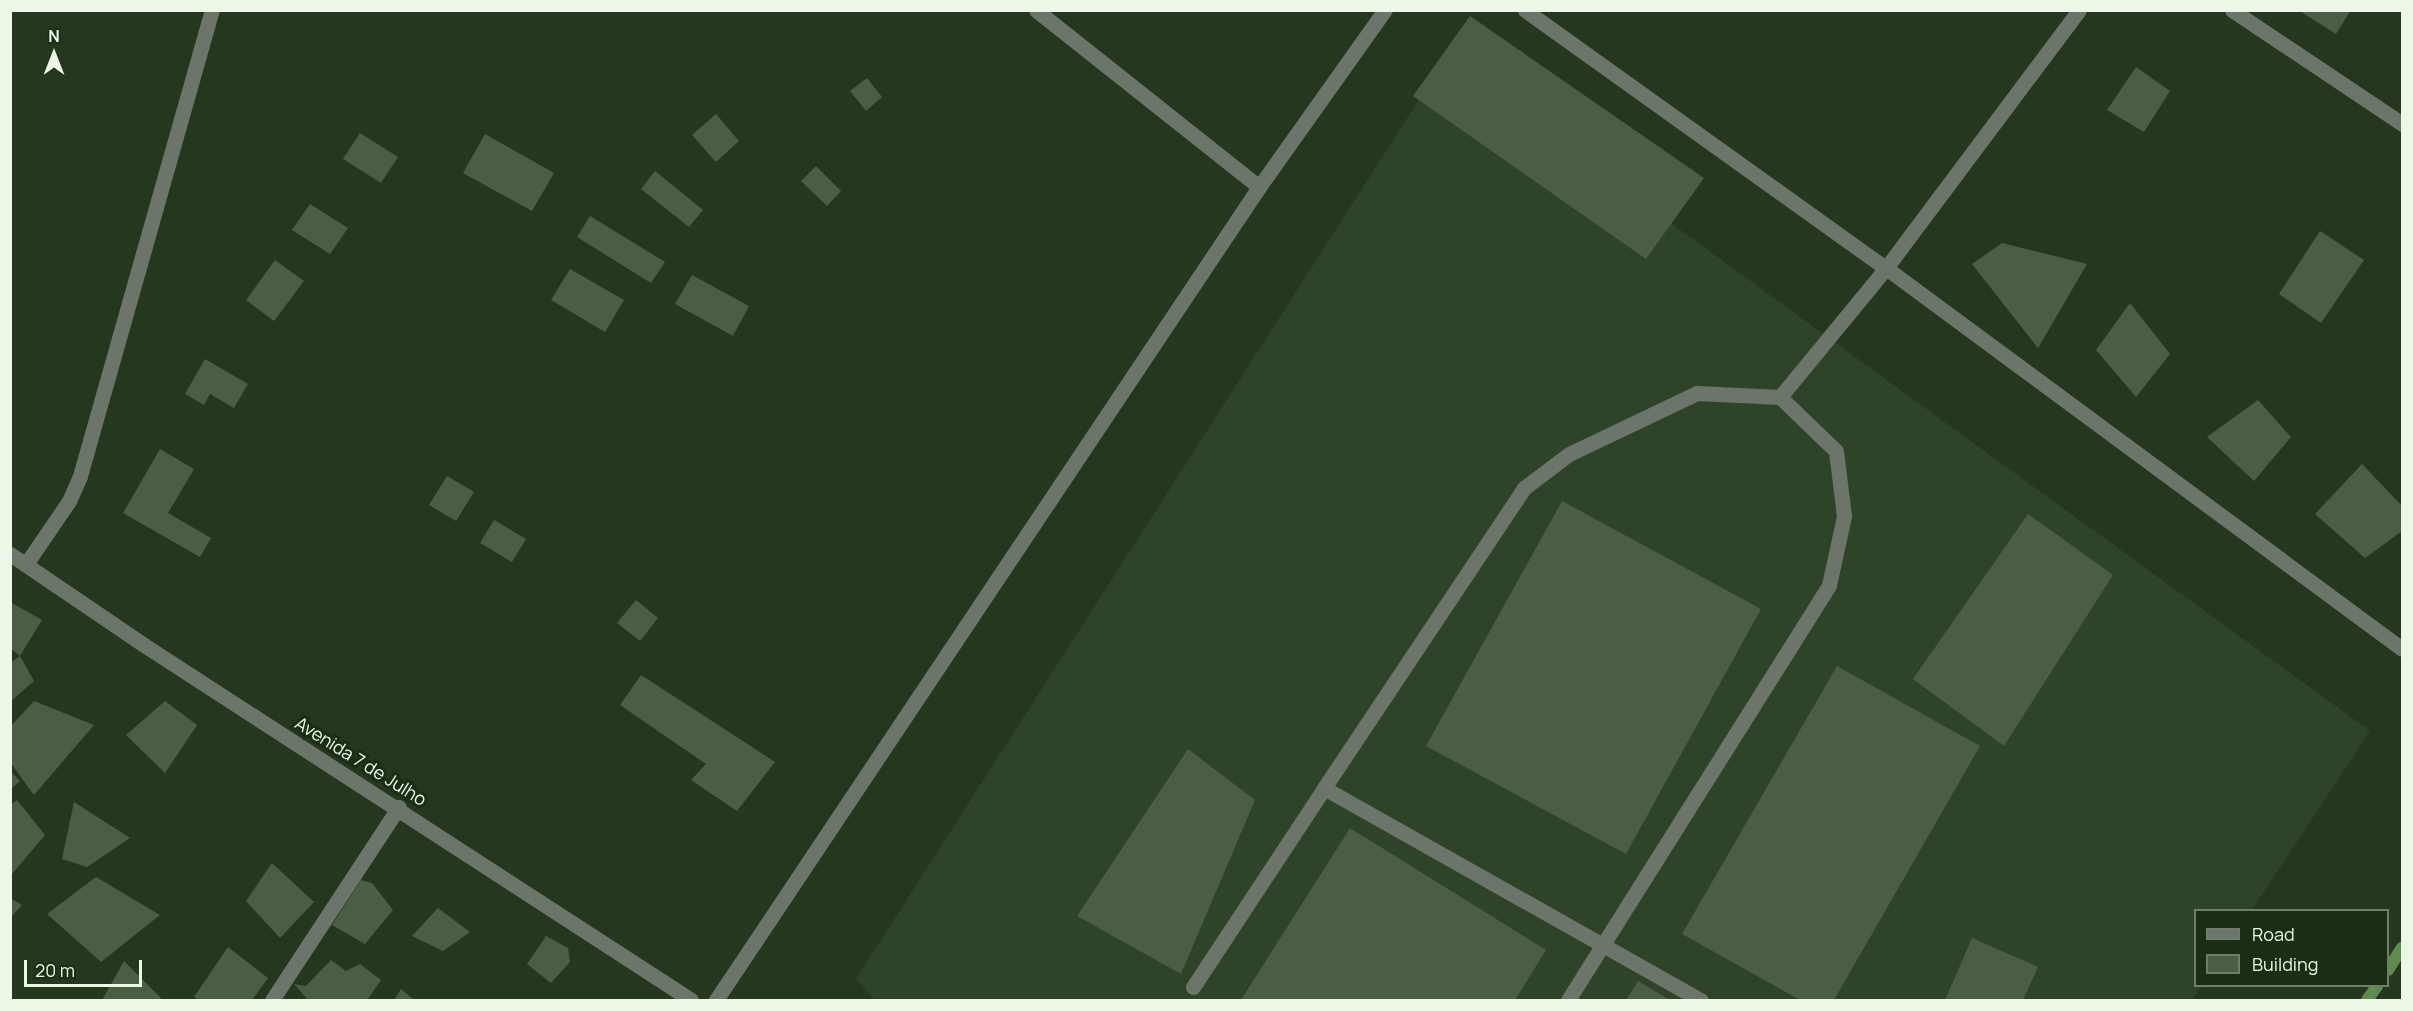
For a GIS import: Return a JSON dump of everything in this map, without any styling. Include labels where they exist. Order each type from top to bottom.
[{"type":"street","points":[[26,564],[69,501],[80,476],[212,10]]},
{"type":"street","points":[[1036,10],[1259,187]]},
{"type":"street","points":[[716,1000],[1259,187],[1385,10]]},
{"type":"street","points":[[1525,10],[1886,268],[2403,649]]},
{"type":"street","points":[[1780,397],[1886,268],[2079,10]]},
{"type":"street","points":[[2232,10],[2403,124]]},
{"type":"street","points":[[1193,987],[1524,488],[1569,454],[1697,393],[1780,397],[1836,451],[1844,516],[1829,585],[1568,1000]]},
{"type":"street","name":"Avenida 7 de Julho","points":[[10,554],[144,645],[399,807],[692,1000]]},
{"type":"street","points":[[1324,788],[1701,1000]]},
{"type":"street","points":[[272,1000],[399,807]]},
{"type":"shaded area","points":[[1445,59],[2370,731],[2253,909],[2194,909],[2194,987],[2201,987],[2192,1000],[875,1000],[856,979]]},
{"type":"building","points":[[2298,10],[2351,10],[2336,34]]},
{"type":"building","points":[[1470,16],[1704,178],[1646,259],[1413,96]]},
{"type":"building","points":[[2136,67],[2170,91],[2144,132],[2107,110]]},
{"type":"building","points":[[867,78],[882,97],[866,111],[850,91]]},
{"type":"building","points":[[716,114],[739,141],[716,162],[692,135]]},
{"type":"building","points":[[360,133],[398,157],[381,183],[343,159]]},
{"type":"building","points":[[485,134],[554,173],[532,211],[463,173]]},
{"type":"building","points":[[816,166],[841,191],[827,206],[801,181]]},
{"type":"building","points":[[655,171],[703,210],[689,227],[641,189]]},
{"type":"building","points":[[310,204],[348,228],[330,254],[292,230]]},
{"type":"building","points":[[590,216],[665,262],[651,283],[577,237]]},
{"type":"building","points":[[2320,231],[2364,260],[2321,323],[2279,294]]},
{"type":"building","points":[[2002,243],[2087,264],[2038,348],[1972,264]]},
{"type":"building","points":[[275,260],[304,281],[274,321],[246,300]]},
{"type":"building","points":[[570,269],[624,300],[605,332],[551,300]]},
{"type":"building","points":[[692,275],[749,306],[733,336],[675,304]]},
{"type":"building","points":[[2130,303],[2170,354],[2136,397],[2096,350]]},
{"type":"building","points":[[205,359],[248,384],[234,408],[210,394],[204,405],[185,394]]},
{"type":"building","points":[[2258,400],[2291,437],[2254,481],[2207,437]]},
{"type":"building","points":[[160,449],[194,469],[168,513],[211,538],[200,557],[123,513]]},
{"type":"building","points":[[2362,464],[2402,506],[2402,531],[2365,558],[2315,514]]},
{"type":"building","points":[[447,476],[474,492],[456,521],[429,505]]},
{"type":"building","points":[[1562,501],[1761,609],[1626,854],[1426,746]]},
{"type":"building","points":[[2028,514],[2113,575],[2004,746],[1913,679]]},
{"type":"building","points":[[494,520],[526,539],[512,562],[480,543]]},
{"type":"building","points":[[636,600],[658,618],[640,641],[617,623]]},
{"type":"building","points":[[10,602],[42,620],[20,656],[10,648]]},
{"type":"building","points":[[20,656],[34,681],[10,702],[10,663]]},
{"type":"building","points":[[1837,666],[1980,746],[1834,1000],[1800,1000],[1682,934]]},
{"type":"building","points":[[641,675],[775,762],[737,811],[691,780],[706,764],[620,705]]},
{"type":"building","points":[[34,701],[94,725],[34,795],[10,762],[10,727]]},
{"type":"building","points":[[165,701],[197,725],[165,773],[126,735]]},
{"type":"building","points":[[1188,749],[1255,800],[1181,974],[1077,916]]},
{"type":"building","points":[[10,771],[20,781],[10,790]]},
{"type":"building","points":[[17,800],[45,835],[12,874],[10,805]]},
{"type":"building","points":[[74,802],[130,838],[87,867],[62,859]]},
{"type":"building","points":[[1350,828],[1546,950],[1515,1000],[1241,1000]]},
{"type":"building","points":[[272,863],[314,902],[280,938],[246,901]]},
{"type":"building","points":[[96,877],[160,915],[101,962],[47,914]]},
{"type":"building","points":[[361,880],[372,883],[393,910],[365,944],[332,925]]},
{"type":"building","points":[[10,898],[22,905],[10,918]]},
{"type":"building","points":[[438,908],[470,932],[443,951],[412,936]]},
{"type":"building","points":[[546,936],[568,948],[570,962],[551,983],[527,964]]},
{"type":"building","points":[[1972,938],[2038,967],[2023,1000],[1945,1000]]},
{"type":"building","points":[[228,947],[268,978],[252,1000],[199,1000],[194,997]]},
{"type":"building","points":[[331,960],[346,971],[360,964],[381,980],[367,1000],[308,1000],[294,984],[306,986]]},
{"type":"building","points":[[124,961],[161,998],[160,1000],[102,1000]]},
{"type":"building","points":[[1638,981],[1670,1000],[1626,1000]]},
{"type":"building","points":[[401,989],[414,1000],[394,1000]]},
{"type":"waterway","points":[[2389,968],[2402,948]]},
{"type":"waterway","points":[[2367,1000],[2376,987]]}]
